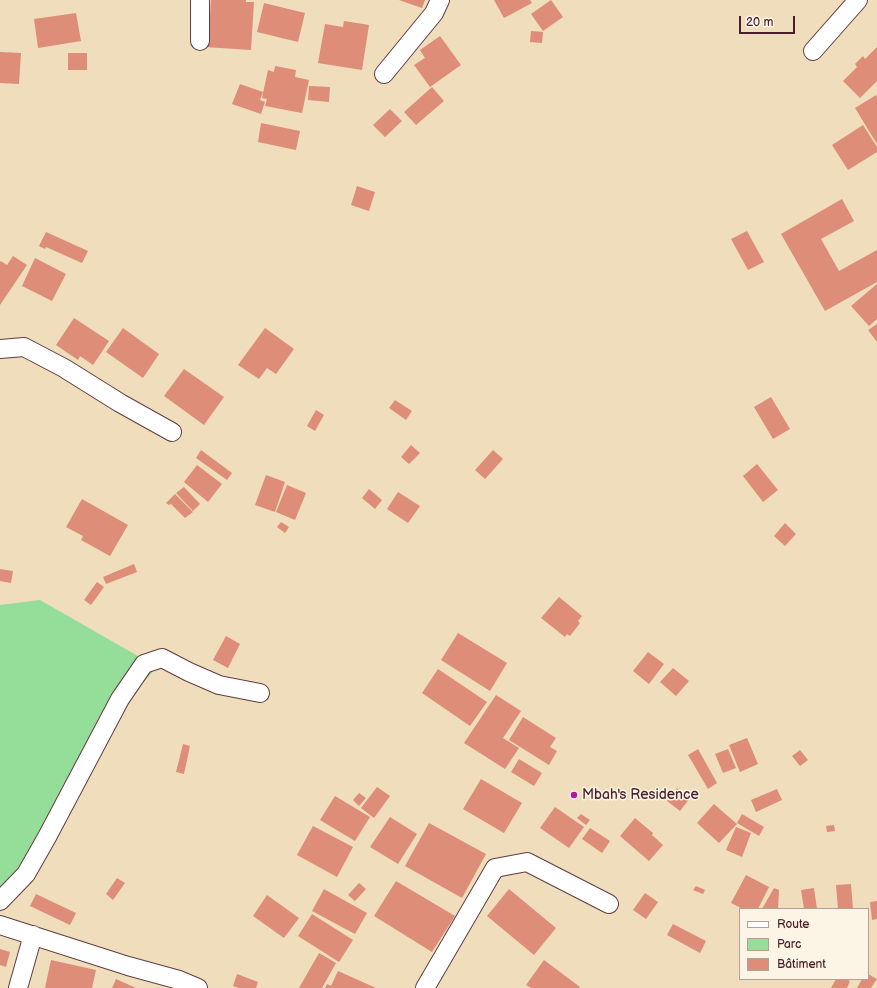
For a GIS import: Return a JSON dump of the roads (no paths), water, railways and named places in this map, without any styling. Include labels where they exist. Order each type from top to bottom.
[{"type":"street","points":[[200,0],[200,41]]},
{"type":"street","points":[[384,74],[434,13],[440,0]]},
{"type":"street","points":[[813,51],[858,0]]},
{"type":"street","points":[[0,348],[24,347],[64,368],[120,403],[172,432]]},
{"type":"street","points":[[0,901],[26,874],[120,699],[144,664],[162,658],[219,685],[260,693]]},
{"type":"street","points":[[425,988],[495,868],[527,862],[610,904]]},
{"type":"street","points":[[0,925],[128,966],[179,980],[198,988]]},
{"type":"street","points":[[18,988],[33,935]]},
{"type":"place","name":"Mbah's Residence","points":[[574,795]]}]
